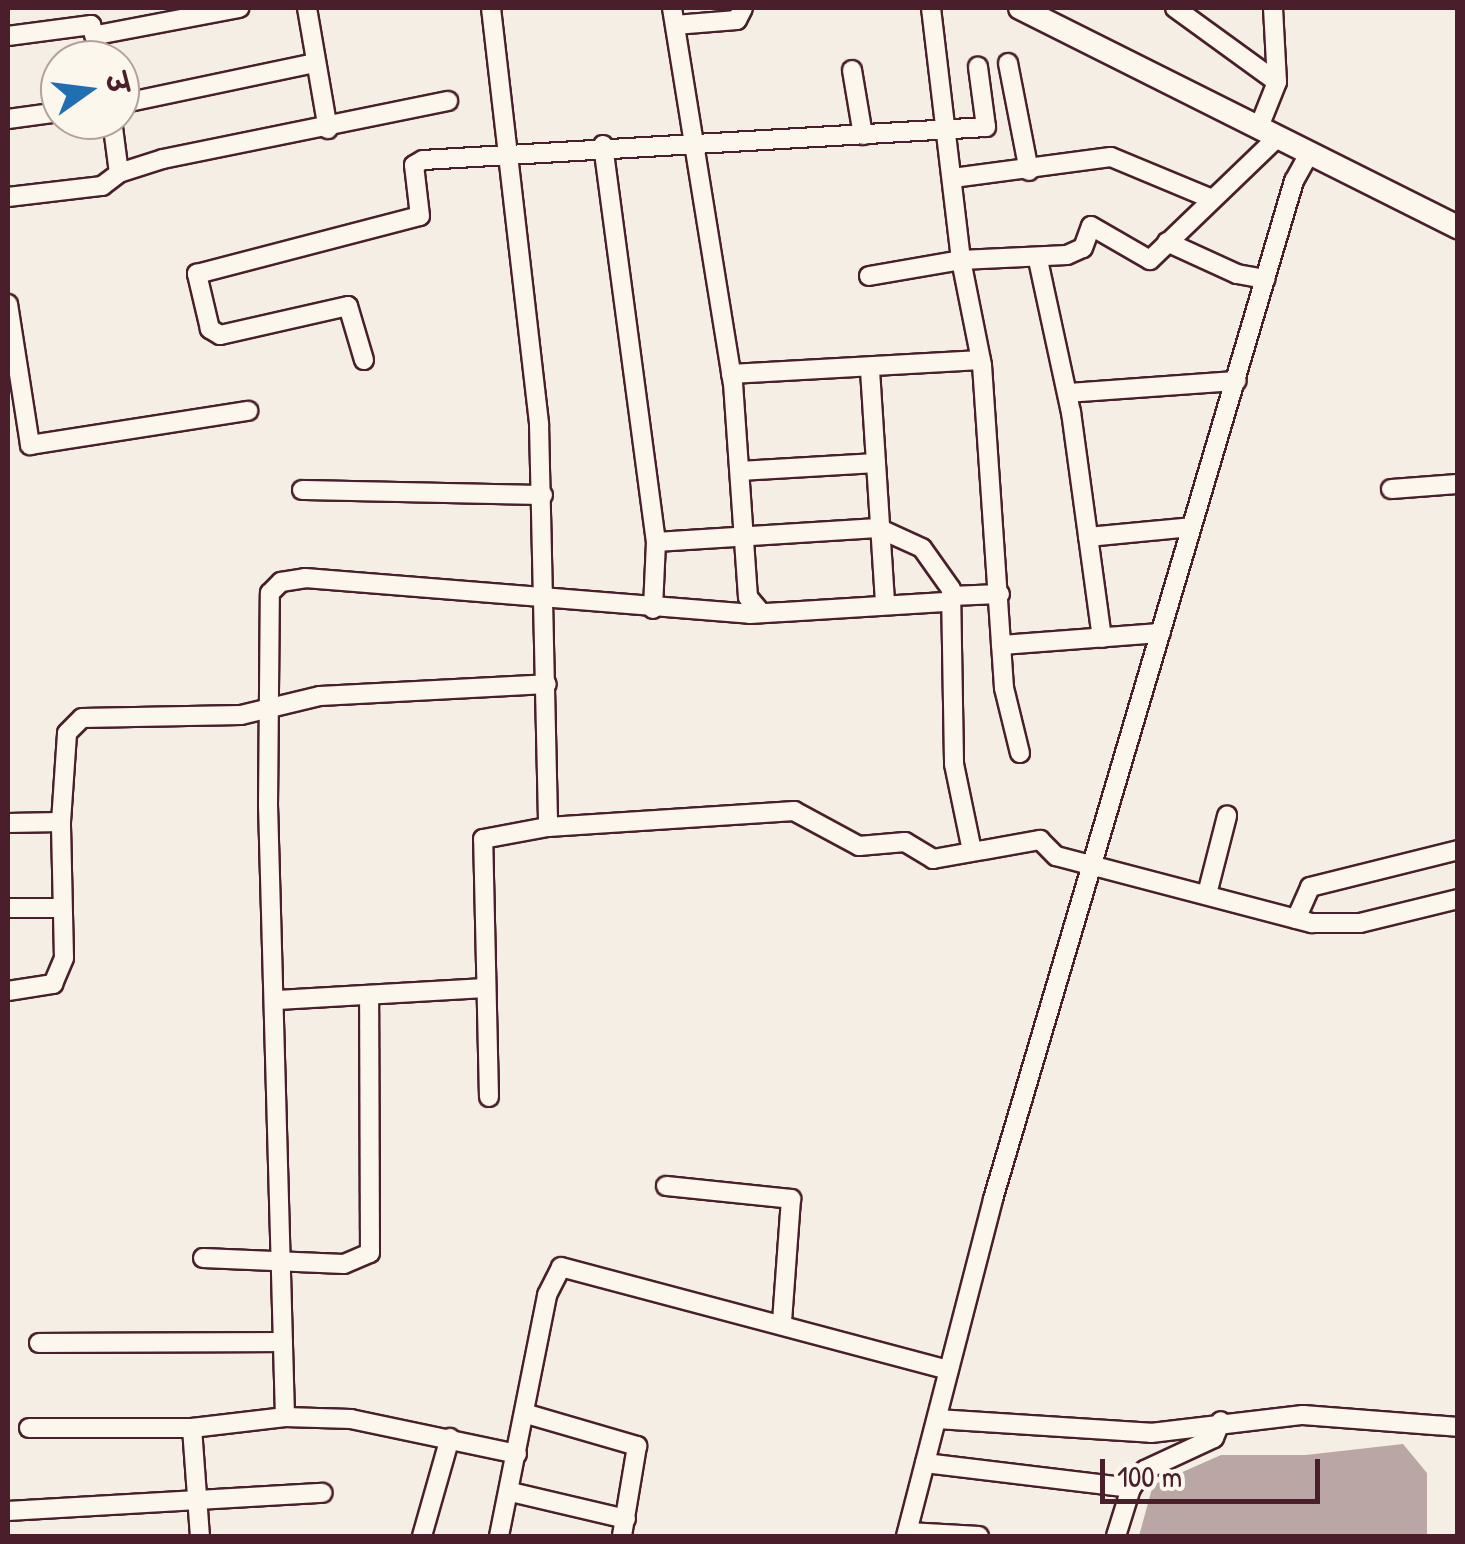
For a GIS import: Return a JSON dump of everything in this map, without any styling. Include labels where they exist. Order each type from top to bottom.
[{"type":"street","points":[[97,36],[238,8]]},
{"type":"street","points":[[307,8],[328,129]]},
{"type":"street","points":[[491,8],[542,495],[548,827]]},
{"type":"street","points":[[743,8],[737,20],[673,16],[732,374],[748,597],[758,609]]},
{"type":"street","points":[[931,8],[961,260],[981,360],[1001,645],[1020,752]]},
{"type":"street","points":[[1020,8],[1458,228]]},
{"type":"street","points":[[1175,8],[1277,82]]},
{"type":"street","points":[[869,276],[961,260],[1038,260],[1083,248],[1091,226],[1150,260],[1212,199],[1268,132],[1277,82],[1273,8]]},
{"type":"street","points":[[8,36],[91,25],[98,40]]},
{"type":"street","points":[[140,100],[315,63]]},
{"type":"street","points":[[1008,63],[1029,170]]},
{"type":"street","points":[[364,360],[348,306],[220,335],[210,328],[197,274],[420,216],[414,165],[507,151],[986,126],[978,66]]},
{"type":"street","points":[[852,70],[862,135]]},
{"type":"street","points":[[8,197],[102,186],[119,173],[448,101]]},
{"type":"street","points":[[8,119],[40,115]]},
{"type":"street","points":[[115,140],[119,173]]},
{"type":"street","points":[[603,145],[656,542],[654,609]]},
{"type":"street","points":[[979,1536],[907,1534],[949,1370],[1093,862],[1294,181],[1310,152]]},
{"type":"street","points":[[953,178],[1124,159],[1212,199]]},
{"type":"street","points":[[1167,242],[1237,274],[1266,280]]},
{"type":"street","points":[[1038,260],[1068,393],[1102,638]]},
{"type":"street","points":[[8,304],[30,445],[248,411]]},
{"type":"street","points":[[732,374],[870,370],[981,360]]},
{"type":"street","points":[[870,370],[885,604]]},
{"type":"street","points":[[1068,393],[1237,380]]},
{"type":"street","points":[[740,470],[876,463]]},
{"type":"street","points":[[1390,489],[1458,484]]},
{"type":"street","points":[[302,490],[542,495]]},
{"type":"street","points":[[1088,538],[1191,527]]},
{"type":"street","points":[[656,542],[878,528],[922,548],[943,572],[950,599],[954,764],[972,851]]},
{"type":"street","points":[[285,1418],[278,1000],[267,706],[270,593],[281,582],[543,594],[578,604],[654,609],[758,609],[826,614],[885,604],[1000,594]]},
{"type":"street","points":[[1001,645],[1161,633]]},
{"type":"street","points":[[8,991],[53,984],[64,958],[60,822],[67,734],[82,718],[240,715],[320,696],[547,684]]},
{"type":"street","points":[[488,1097],[483,839],[548,827],[794,811],[859,846],[905,842],[933,859],[1040,840],[1056,856],[1093,862],[1296,919],[1336,926],[1458,899]]},
{"type":"street","points":[[1207,894],[1228,816]]},
{"type":"street","points":[[8,823],[60,822]]},
{"type":"street","points":[[1296,919],[1310,887],[1458,850]]},
{"type":"street","points":[[8,908],[60,908]]},
{"type":"street","points":[[278,1000],[485,988]]},
{"type":"street","points":[[203,1258],[281,1258],[344,1264],[370,1253],[369,994]]},
{"type":"street","points":[[666,1186],[791,1200],[782,1321]]},
{"type":"street","points":[[499,1536],[527,1414],[547,1296],[561,1267],[782,1321],[949,1370]]},
{"type":"street","points":[[39,1343],[283,1342]]},
{"type":"street","points":[[511,1492],[624,1528],[637,1446],[527,1414]]},
{"type":"street","points":[[936,1420],[1151,1432],[1221,1421],[1303,1415],[1458,1427]]},
{"type":"street","points":[[29,1428],[192,1428],[285,1418],[351,1419],[518,1454]]},
{"type":"street","points":[[1116,1536],[1131,1488],[1145,1470],[1214,1438],[1221,1421]]},
{"type":"street","points":[[192,1428],[200,1536]]},
{"type":"street","points":[[422,1536],[450,1438]]},
{"type":"street","points":[[925,1463],[1131,1488]]},
{"type":"street","points":[[8,1511],[197,1495],[322,1493]]},
{"type":"shaded area","points":[[1403,1444],[1427,1473],[1427,1536],[1139,1536],[1153,1485],[1221,1455],[1306,1455]]}]
